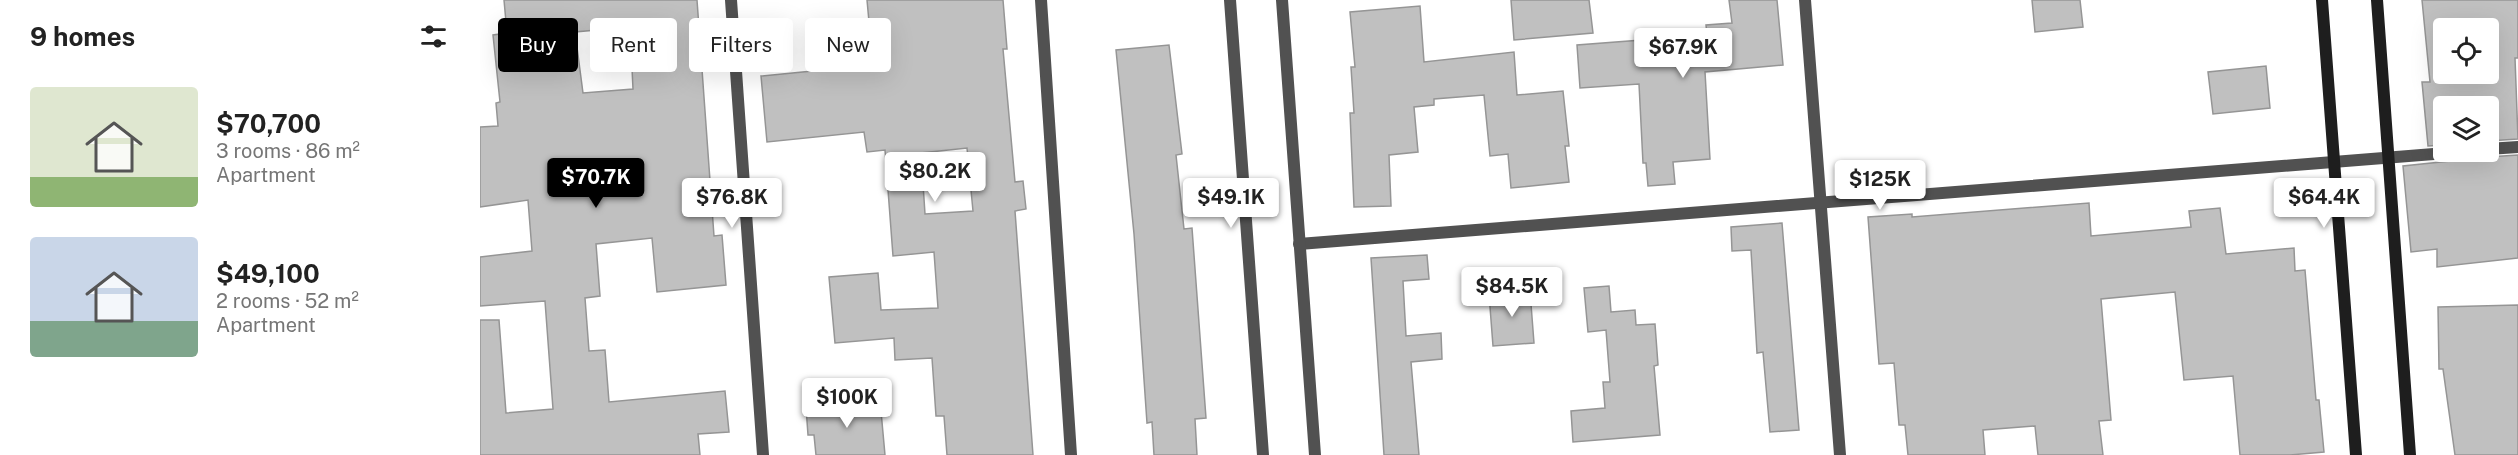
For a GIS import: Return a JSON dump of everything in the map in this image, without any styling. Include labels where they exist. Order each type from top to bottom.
[{"type":"main road","points":[[2322,0],[2356,455]]},
{"type":"main road","points":[[2376,0],[2410,455]]},
{"type":"street","points":[[731,0],[763,455]]},
{"type":"street","points":[[1041,0],[1071,455]]},
{"type":"street","points":[[1230,0],[1263,455]]},
{"type":"street","points":[[1282,0],[1315,455]]},
{"type":"street","points":[[1805,0],[1840,455]]},
{"type":"street","points":[[2499,148],[2518,147]]},
{"type":"street","points":[[1299,244],[2433,154]]},
{"type":"building","points":[[504,0],[697,0],[698,18],[689,18],[689,72],[702,72],[714,236],[722,235],[726,285],[657,292],[652,238],[596,244],[600,296],[585,298],[589,351],[605,350],[609,402],[725,391],[729,432],[698,434],[700,455],[480,455],[480,320],[499,320],[506,413],[553,409],[545,301],[480,306],[480,257],[532,251],[528,200],[480,207],[480,127],[498,126],[496,103],[500,102],[493,35],[498,34],[498,72],[578,72],[578,55],[583,93],[633,89],[632,72],[677,72],[677,18],[590,18],[590,31],[578,32],[578,18],[506,18]]},
{"type":"building","points":[[867,0],[1003,0],[1007,49],[1003,49],[1015,182],[1023,181],[1026,209],[1015,211],[1033,455],[947,455],[944,416],[936,416],[932,358],[895,360],[894,338],[835,343],[829,277],[878,273],[881,310],[938,308],[934,252],[893,256],[885,150],[867,152],[864,132],[767,142],[761,76],[805,72],[891,72],[891,18],[869,18]],"holes":[[[967,148],[973,211],[925,214],[921,153]]]},
{"type":"building","points":[[1511,0],[1589,0],[1593,33],[1514,40]]},
{"type":"building","points":[[1729,0],[1777,0],[1783,65],[1705,72],[1710,159],[1673,162],[1675,184],[1648,186],[1646,163],[1643,163],[1639,84],[1580,88],[1577,45],[1707,35],[1706,25],[1732,23]]},
{"type":"building","points":[[2032,0],[2080,0],[2083,27],[2035,32]]},
{"type":"building","points":[[2422,0],[2518,0],[2518,58],[2515,58],[2518,139],[2499,140],[2499,96],[2433,96],[2433,146],[2428,146],[2422,82],[2430,82]]},
{"type":"building","points":[[1420,6],[1424,62],[1514,52],[1517,95],[1563,91],[1569,146],[1565,146],[1569,182],[1511,188],[1508,154],[1490,156],[1484,95],[1434,99],[1434,105],[1414,107],[1418,152],[1389,155],[1391,206],[1354,207],[1350,113],[1354,113],[1351,67],[1355,67],[1350,12]]},
{"type":"building","points":[[1169,45],[1182,154],[1176,155],[1184,229],[1192,228],[1206,418],[1195,419],[1197,455],[1154,455],[1152,422],[1147,423],[1134,234],[1116,50]]},
{"type":"building","points":[[2266,66],[2270,108],[2213,114],[2208,72]]},
{"type":"building","points":[[2518,155],[2518,258],[2437,267],[2437,249],[2411,252],[2403,166],[2441,162],[2499,162],[2499,156]]},
{"type":"building","points":[[2089,203],[2091,236],[2191,227],[2189,211],[2220,208],[2226,254],[2294,248],[2295,271],[2305,270],[2316,400],[2319,400],[2324,452],[2240,455],[2233,376],[2184,380],[2175,292],[2101,299],[2111,420],[2099,421],[2103,455],[2038,455],[2035,426],[1983,430],[1985,455],[1908,455],[1905,425],[1899,425],[1894,363],[1879,364],[1868,217],[1912,214],[1912,217]]},
{"type":"building","points":[[1782,223],[1799,430],[1770,432],[1763,352],[1757,353],[1751,250],[1732,251],[1731,227]]},
{"type":"building","points":[[1427,255],[1429,279],[1403,281],[1406,336],[1441,333],[1442,359],[1411,362],[1419,455],[1384,455],[1371,258]]},
{"type":"building","points":[[1609,286],[1611,312],[1635,310],[1636,325],[1655,324],[1658,365],[1654,366],[1660,435],[1573,442],[1571,411],[1605,408],[1603,382],[1610,382],[1606,330],[1588,332],[1584,288]]},
{"type":"building","points":[[1530,291],[1534,343],[1493,346],[1489,294]]},
{"type":"building","points":[[2518,305],[2518,455],[2455,455],[2443,369],[2439,369],[2438,307]]},
{"type":"building","points":[[880,400],[885,455],[816,455],[814,435],[808,435],[806,407]]}]
